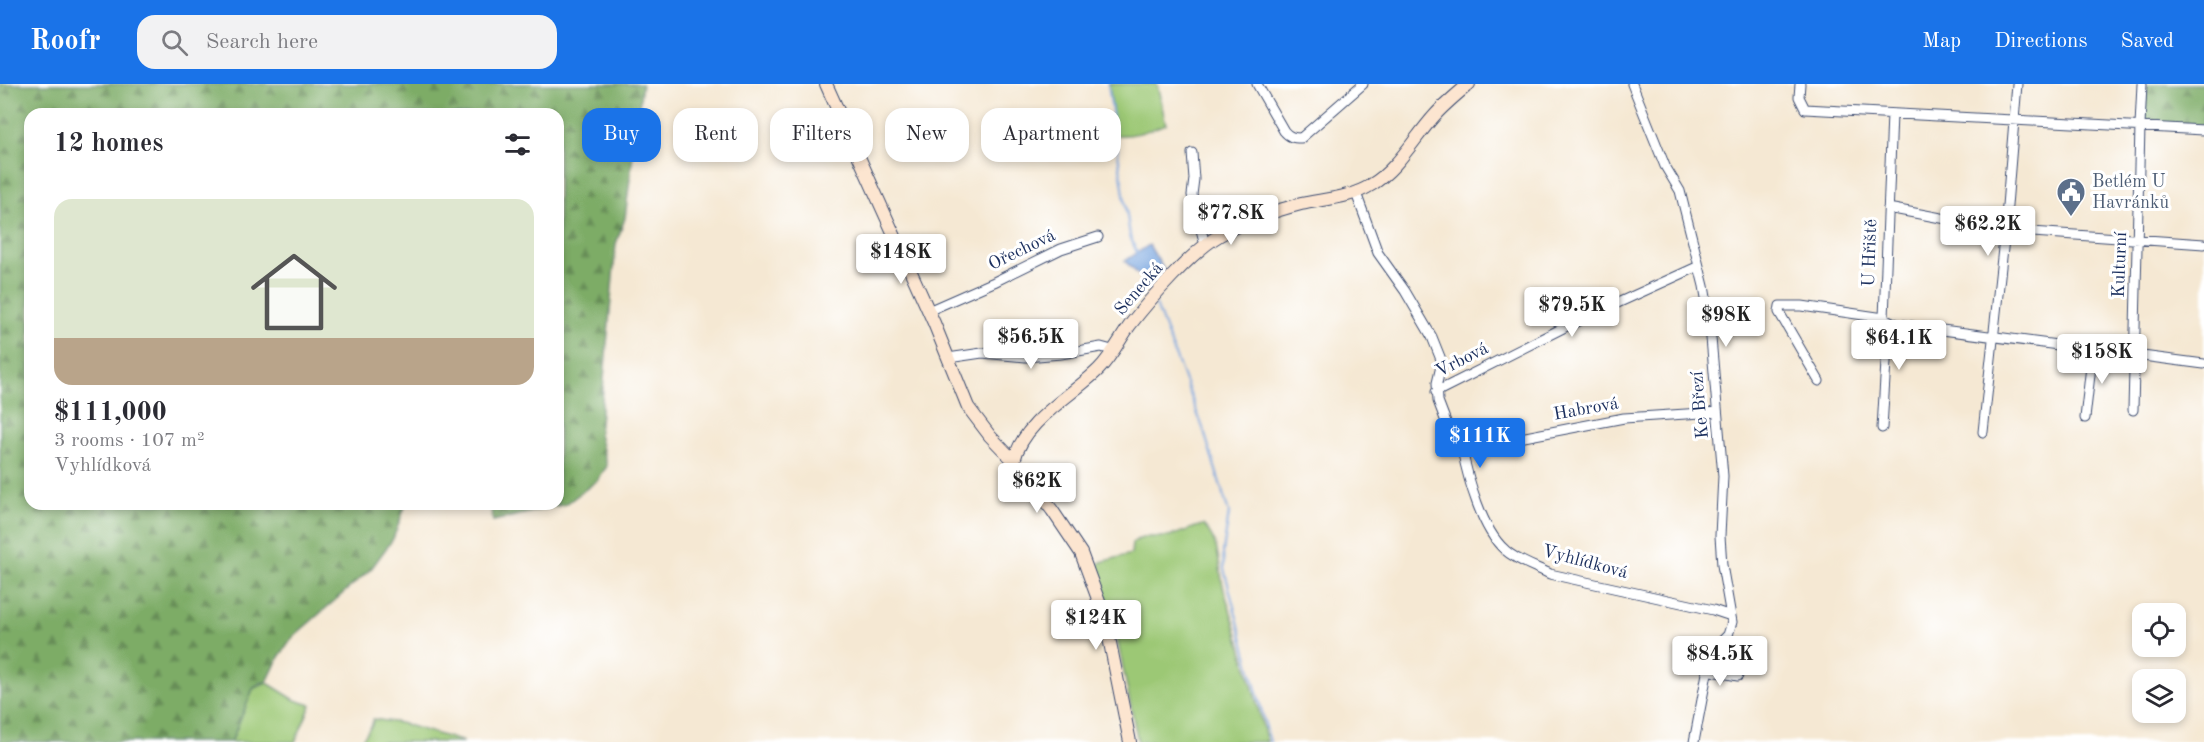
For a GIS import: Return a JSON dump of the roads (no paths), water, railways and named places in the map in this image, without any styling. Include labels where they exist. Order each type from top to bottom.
[{"type":"street","points":[[826,84],[928,311],[968,407],[990,436],[1014,460],[1081,553],[1105,618],[1130,742]]},
{"type":"street","points":[[1257,84],[1284,131],[1294,138],[1301,138],[1363,84]]},
{"type":"street","points":[[1346,84],[1352,94]]},
{"type":"street","name":"Senecká","points":[[1014,460],[1017,446],[1057,402],[1100,369],[1151,300],[1205,245],[1234,228],[1269,214],[1356,193],[1372,185],[1392,168],[1436,114],[1469,84]]},
{"type":"street","name":"Ke Březí","points":[[1632,84],[1665,166],[1680,191],[1708,299],[1723,476],[1720,536],[1722,566],[1731,627],[1728,635],[1711,652],[1706,670]]},
{"type":"street","points":[[1800,84],[1799,97],[1804,109],[2015,118],[2204,130]]},
{"type":"street","points":[[1983,432],[2005,230],[2017,84]]},
{"type":"street","name":"Kulturní","points":[[2133,410],[2142,84]]},
{"type":"street","name":"U Hřiště","points":[[1882,428],[1888,329],[1884,318],[1892,114]]},
{"type":"street","points":[[1192,153],[1194,179],[1192,195],[1205,245]]},
{"type":"street","name":"Vyhlídková","points":[[1356,193],[1378,253],[1405,291],[1432,337],[1442,362],[1436,392],[1438,401],[1456,448],[1462,449],[1468,482],[1488,527],[1505,550],[1550,574],[1701,607],[1731,616]]},
{"type":"street","points":[[1888,208],[2005,230],[2204,244]]},
{"type":"street","name":"Ořechová","points":[[928,311],[1061,249],[1098,237]]},
{"type":"street","name":"Vrbová","points":[[1436,392],[1567,326],[1699,266]]},
{"type":"street","points":[[1819,381],[1779,312],[1780,306],[1802,306],[1884,318],[1896,324],[2204,364]]},
{"type":"street","points":[[948,358],[982,353],[1026,357],[1101,347],[1112,350]]},
{"type":"street","points":[[2085,418],[2093,349]]},
{"type":"street","name":"Habrová","points":[[1462,449],[1624,418],[1717,412]]},
{"type":"street","points":[[1694,742],[1706,670],[1738,676]]},
{"type":"water","points":[[1149,245],[1165,272],[1151,287],[1125,261]]},
{"type":"waterway","points":[[1108,84],[1130,236],[1138,255]]},
{"type":"waterway","points":[[1148,283],[1151,290]]},
{"type":"waterway","points":[[1156,305],[1203,428],[1229,513],[1223,552],[1224,569],[1270,742]]},
{"type":"place","name":"Betlém U Havránků","points":[[2071,218]]}]
